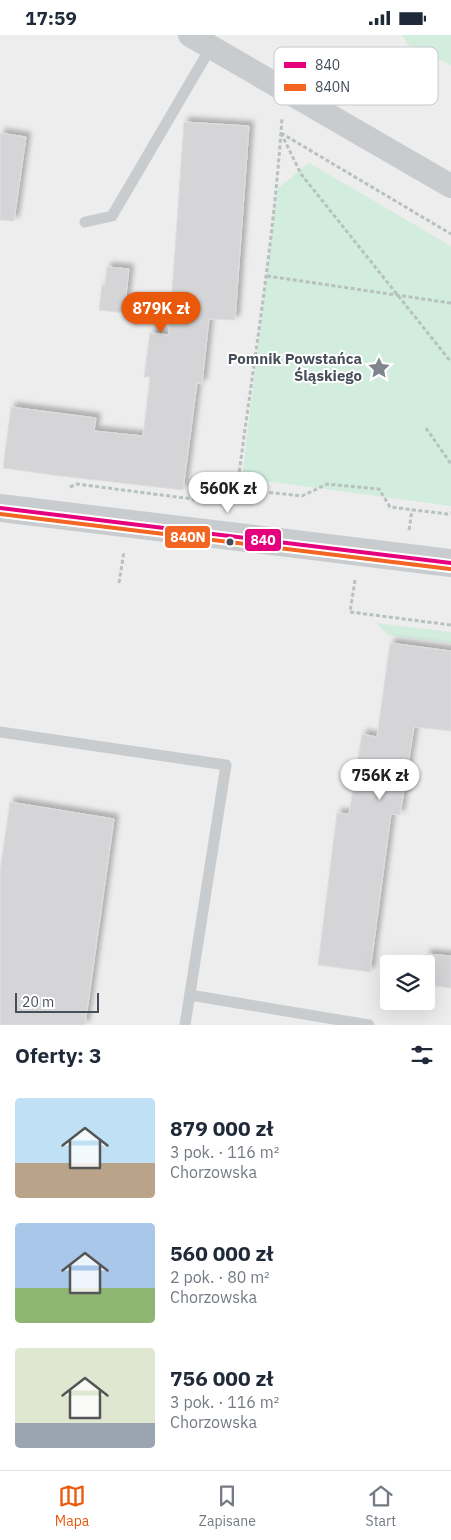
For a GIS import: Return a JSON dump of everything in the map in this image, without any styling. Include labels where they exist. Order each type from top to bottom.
[{"type":"street","points":[[190,35],[274,84]]},
{"type":"street","points":[[310,105],[451,187]]},
{"type":"street","points":[[0,508],[451,563]]},
{"type":"lane","points":[[85,222],[112,216],[211,47]]},
{"type":"lane","points":[[0,732],[226,765],[185,1025]]},
{"type":"lane","points":[[190,995],[369,1025]]},
{"type":"path","points":[[238,489],[267,275],[282,111]]},
{"type":"path","points":[[281,133],[451,234]]},
{"type":"path","points":[[281,133],[301,174],[451,363]]},
{"type":"path","points":[[267,275],[451,303]]},
{"type":"path","points":[[426,428],[451,464]]},
{"type":"path","points":[[208,501],[238,489],[302,496],[327,484],[379,489],[390,507],[449,513],[451,508]]},
{"type":"path","points":[[350,612],[451,625]]},
{"type":"green space","points":[[402,35],[451,35],[451,65],[438,59],[438,47],[412,47],[408,45]]},
{"type":"green space","points":[[309,163],[451,246],[451,506],[242,478],[277,189]]},
{"type":"green space","points":[[376,623],[451,632],[451,643],[388,635]]},
{"type":"building","points":[[184,122],[249,126],[235,320],[209,319],[202,384],[197,383],[183,490],[3,468],[11,407],[96,418],[94,431],[143,436],[150,377],[144,377],[150,333],[169,335]]},
{"type":"building","points":[[0,133],[26,137],[14,221],[0,220]]},
{"type":"building","points":[[107,267],[129,269],[124,313],[99,310],[102,285],[105,285]]},
{"type":"building","points":[[390,643],[451,651],[451,731],[414,727],[400,815],[391,814],[370,972],[318,965],[337,813],[349,814],[362,734],[377,737]]},
{"type":"building","points":[[10,802],[114,819],[85,1025],[0,1025],[0,871]]},
{"type":"building","points":[[426,954],[451,956],[451,988],[435,986],[435,955]]},
{"type":"transit line","name":"840","points":[[0,508],[451,563]]},
{"type":"transit line","name":"840N","points":[[0,514],[450,569]]},
{"type":"place","name":"Pomnik Powstańca Śląskiego","points":[[379,368]]}]
